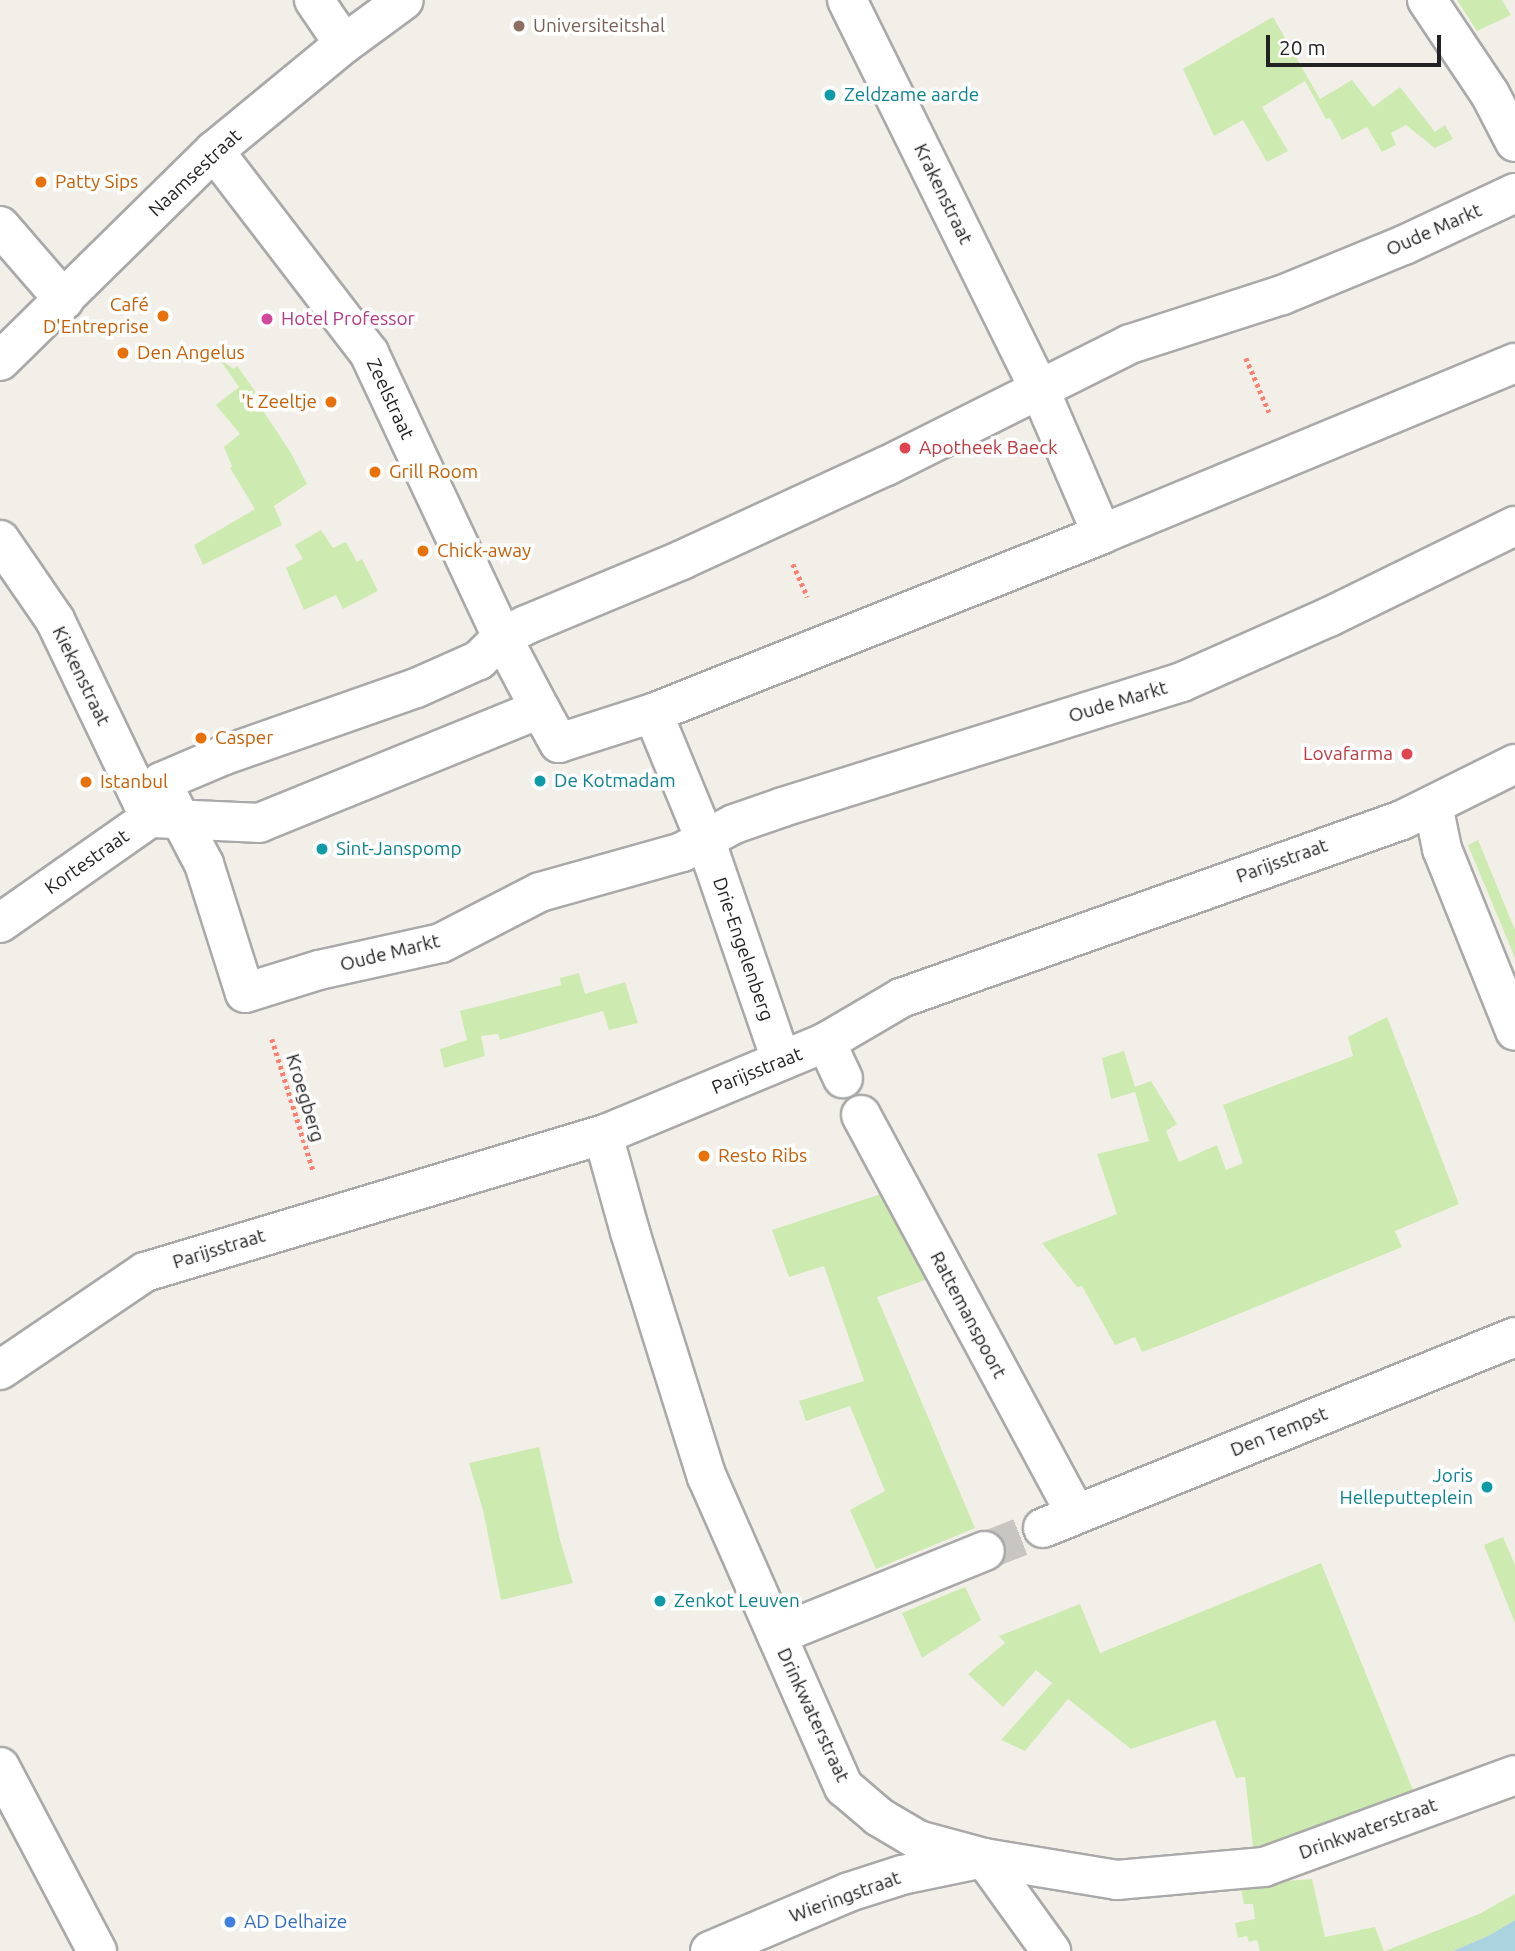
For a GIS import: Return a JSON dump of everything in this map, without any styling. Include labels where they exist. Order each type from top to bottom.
[{"type":"street","points":[[314,0],[336,51]]},
{"type":"street","name":"Naamsestraat","points":[[0,361],[215,151],[336,51],[404,0]]},
{"type":"street","name":"Krakenstraat","points":[[847,0],[1039,388]]},
{"type":"street","points":[[1427,0],[1490,94],[1515,142]]},
{"type":"street","name":"Zeelstraat","points":[[215,151],[369,353],[502,637]]},
{"type":"street","name":"Oude Markt","points":[[1515,193],[1404,246],[1282,295],[1130,344],[886,466],[682,560],[502,637],[479,660],[416,688],[222,756],[161,782],[165,820],[204,864],[244,993],[318,970],[441,943],[540,892],[682,852],[734,824],[783,807],[1182,682],[1329,617],[1515,526]]},
{"type":"street","points":[[0,226],[64,300]]},
{"type":"street","points":[[502,637],[559,743],[653,713],[1102,534],[1515,363]]},
{"type":"street","points":[[1039,388],[1102,534]]},
{"type":"street","name":"Kiekenstraat","points":[[0,540],[55,620],[165,820]]},
{"type":"street","points":[[165,820],[260,822],[540,709]]},
{"type":"street","points":[[653,713],[705,839]]},
{"type":"street","name":"Parijsstraat","points":[[0,1370],[145,1272],[327,1215],[603,1135],[826,1042],[901,998],[1417,812],[1515,764]]},
{"type":"street","points":[[1417,812],[1442,849],[1515,1031]]},
{"type":"street","name":"Kortestraat","points":[[0,923],[165,820]]},
{"type":"street","name":"Drie-Engelenberg","points":[[705,839],[782,1060]]},
{"type":"street","points":[[826,1042],[843,1078]]},
{"type":"street","name":"Rattemanspoort","points":[[861,1115],[1059,1521]]},
{"type":"street","name":"Drinkwaterstraat","points":[[603,1135],[630,1232],[707,1476],[844,1787],[879,1818],[918,1840],[984,1858],[1117,1880],[1264,1867],[1515,1775]]},
{"type":"street","name":"Den Tempst","points":[[1059,1521],[1515,1337]]},
{"type":"street","points":[[776,1636],[985,1551]]},
{"type":"street","points":[[0,1767],[97,1951]]},
{"type":"street","points":[[984,1858],[1051,1951]]},
{"type":"street","name":"Wieringstraat","points":[[710,1951],[849,1892],[902,1875],[984,1858]]},
{"type":"path","points":[[1243,351],[1267,407]]},
{"type":"path","name":"Kroegberg","points":[[256,989],[327,1215]]},
{"type":"green space","points":[[1457,0],[1502,0],[1511,15],[1477,31]]},
{"type":"green space","points":[[1273,17],[1320,99],[1352,80],[1373,107],[1400,87],[1435,132],[1445,125],[1453,139],[1435,148],[1406,125],[1391,133],[1396,145],[1382,152],[1367,127],[1342,140],[1330,118],[1326,119],[1305,81],[1262,107],[1288,151],[1267,162],[1243,120],[1214,136],[1183,69]]},
{"type":"green space","points":[[217,356],[233,369],[237,366],[257,394],[254,397],[291,453],[307,484],[274,506],[282,525],[203,565],[194,545],[255,509],[230,468],[232,466],[224,447],[240,434],[216,405],[239,387]]},
{"type":"green space","points":[[321,530],[333,548],[346,542],[357,562],[362,559],[378,591],[343,609],[336,595],[304,610],[286,568],[303,559],[295,545]]},
{"type":"green space","points":[[1478,840],[1515,930],[1515,958],[1468,845]]},
{"type":"green space","points":[[579,973],[585,994],[625,982],[638,1023],[609,1030],[603,1011],[500,1040],[498,1034],[481,1036],[485,1056],[444,1068],[440,1049],[467,1040],[460,1011],[561,985],[560,978]]},
{"type":"green space","points":[[1387,1017],[1459,1204],[1395,1231],[1402,1247],[1142,1352],[1135,1337],[1115,1345],[1082,1286],[1077,1287],[1042,1243],[1117,1214],[1097,1154],[1149,1141],[1135,1092],[1111,1099],[1102,1058],[1124,1051],[1135,1087],[1151,1081],[1177,1124],[1166,1131],[1179,1162],[1217,1145],[1226,1170],[1243,1163],[1223,1105],[1353,1056],[1348,1037]]},
{"type":"green space","points":[[884,1193],[928,1279],[877,1297],[975,1528],[876,1569],[850,1510],[885,1491],[850,1406],[806,1421],[799,1401],[864,1381],[824,1266],[789,1277],[772,1230]]},
{"type":"green space","points":[[539,1447],[560,1540],[573,1583],[501,1600],[483,1510],[469,1463]]},
{"type":"green space","points":[[1503,1537],[1515,1565],[1515,1623],[1484,1545]]},
{"type":"green space","points":[[1321,1563],[1415,1795],[1302,1839],[1253,1847],[1245,1777],[1236,1778],[1215,1720],[1131,1749],[1068,1699],[1025,1751],[1001,1740],[1052,1683],[1036,1670],[1003,1707],[968,1674],[1005,1643],[999,1636],[1080,1604],[1100,1653]]},
{"type":"green space","points":[[965,1587],[981,1620],[922,1658],[902,1613]]},
{"type":"green space","points":[[1312,1879],[1325,1937],[1375,1927],[1384,1951],[1260,1951],[1257,1940],[1249,1942],[1247,1936],[1238,1938],[1235,1923],[1255,1919],[1253,1904],[1244,1904],[1241,1890],[1273,1882]]},
{"type":"green space","points":[[1515,1894],[1515,1920],[1488,1936],[1453,1951],[1385,1951],[1479,1914]]},
{"type":"water","points":[[1515,1920],[1515,1951],[1453,1951],[1488,1936]]},
{"type":"tunnel","points":[[985,1551],[1043,1528]]},
{"type":"place","name":"Universiteitshal","points":[[519,26]]},
{"type":"place","name":"Zeldzame aarde","points":[[830,95]]},
{"type":"place","name":"Patty Sips","points":[[41,182]]},
{"type":"place","name":"Café D'Entreprise","points":[[163,316]]},
{"type":"place","name":"Hotel Professor","points":[[267,319]]},
{"type":"place","name":"Den Angelus","points":[[123,353]]},
{"type":"place","name":"'t Zeeltje","points":[[331,402]]},
{"type":"place","name":"Apotheek Baeck","points":[[905,448]]},
{"type":"place","name":"Grill Room","points":[[375,472]]},
{"type":"place","name":"Chick-away","points":[[423,551]]},
{"type":"place","name":"Casper","points":[[201,738]]},
{"type":"place","name":"Lovafarma","points":[[1407,754]]},
{"type":"place","name":"De Kotmadam","points":[[540,781]]},
{"type":"place","name":"Istanbul","points":[[86,782]]},
{"type":"place","name":"Sint-Janspomp","points":[[322,849]]},
{"type":"place","name":"Resto Ribs","points":[[704,1156]]},
{"type":"place","name":"Joris Helleputteplein","points":[[1487,1487]]},
{"type":"place","name":"Zenkot Leuven","points":[[660,1601]]},
{"type":"place","name":"AD Delhaize","points":[[230,1922]]}]
